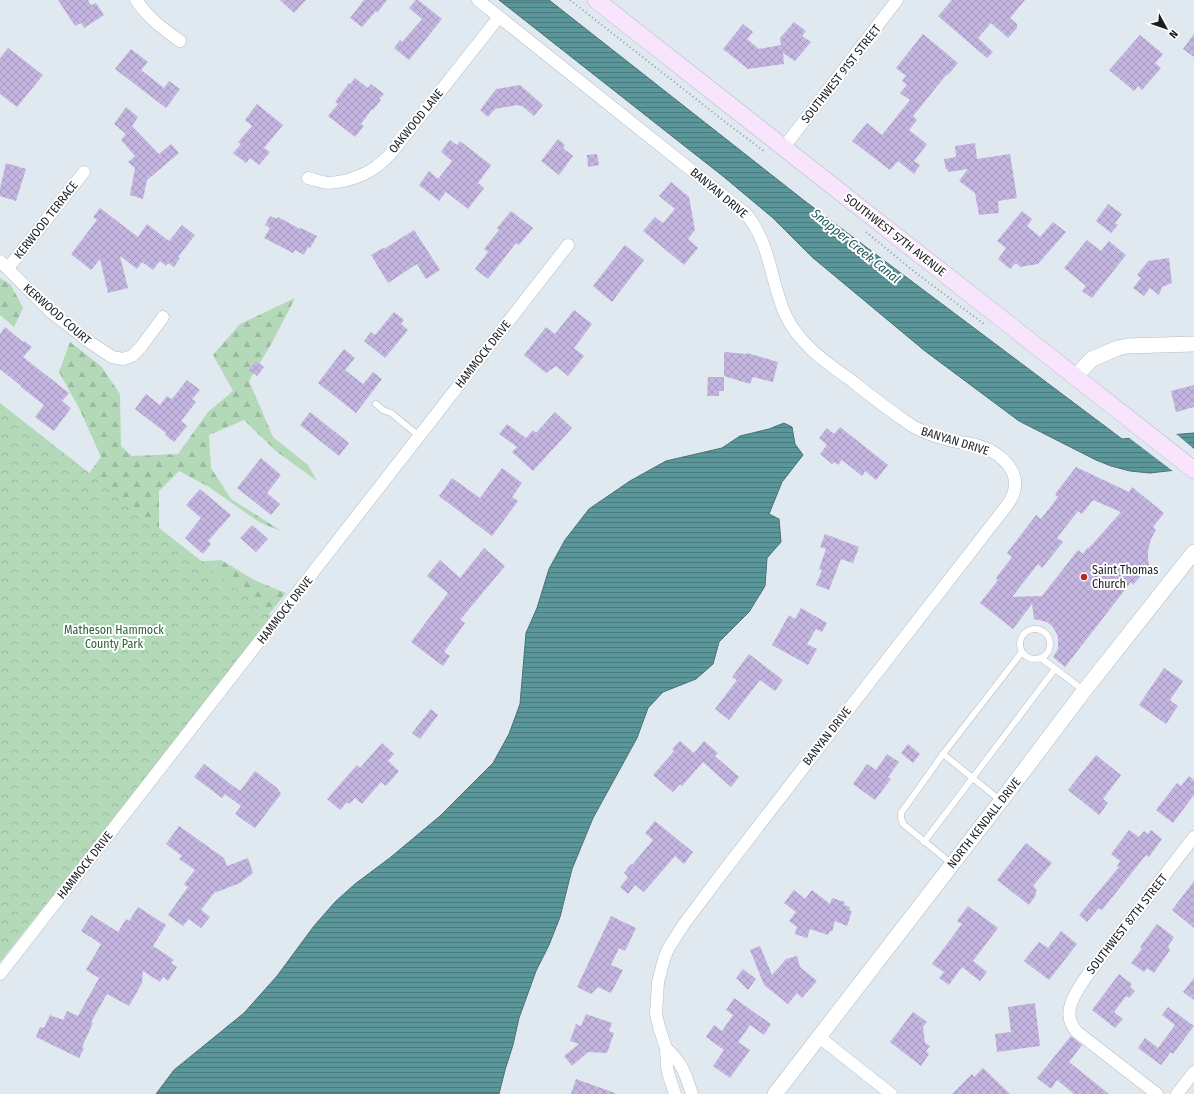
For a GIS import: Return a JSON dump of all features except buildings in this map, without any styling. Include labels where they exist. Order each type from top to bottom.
[{"type":"main road","name":"SOUTHWEST 57TH AVENUE","points":[[596,0],[1194,470]]},
{"type":"street","points":[[136,0],[154,22],[180,41]]},
{"type":"street","name":"BANYAN DRIVE","points":[[478,0],[750,218],[764,244],[785,315],[797,333],[816,354],[911,426],[949,440],[975,444],[996,454],[1009,466],[1015,480],[1014,493],[1008,504],[724,870],[678,932],[664,959],[659,976],[656,1006],[657,1021],[666,1048],[667,1067],[675,1094]]},
{"type":"street","name":"SOUTHWEST 91ST STREET","points":[[784,147],[898,0]]},
{"type":"street","name":"OAKWOOD LANE","points":[[308,178],[322,182],[336,183],[360,176],[378,166],[393,150],[499,17]]},
{"type":"street","name":"KERWOOD TERRACE","points":[[4,264],[84,172]]},
{"type":"street","name":"HAMMOCK DRIVE","points":[[0,974],[568,245]]},
{"type":"street","name":"KERWOOD COURT","points":[[4,264],[42,303],[107,355],[119,359],[127,358],[136,352],[150,337],[163,317]]},
{"type":"street","points":[[1076,377],[1092,359],[1118,348],[1127,346],[1194,344]]},
{"type":"street","name":"NORTH KENDALL DRIVE","points":[[775,1094],[1084,691],[1194,552]]},
{"type":"street","name":"SOUTHWEST 87TH STREET","points":[[1157,1094],[1077,1032],[1069,1015],[1069,1009],[1086,976],[1194,837]]},
{"type":"street","points":[[819,1037],[891,1094]]},
{"type":"street","name":"BANYAN DRIVE","points":[[666,1048],[680,1063],[684,1070],[692,1094]]},
{"type":"street","points":[[1177,1094],[1194,1072]]},
{"type":"lane","points":[[376,404],[419,436]]},
{"type":"lane","points":[[1030,630],[1040,630],[1048,636],[1050,646],[1045,655],[1041,658],[1032,659],[1022,652],[1020,642],[1022,637],[1030,630]]},
{"type":"lane","points":[[952,864],[903,824],[901,813],[943,754],[1022,652]]},
{"type":"lane","points":[[1041,658],[1084,691]]},
{"type":"lane","points":[[924,842],[1055,669]]},
{"type":"lane","points":[[943,754],[1001,801]]},
{"type":"green space","points":[[0,278],[11,285],[23,308],[14,327],[0,315]]},
{"type":"green space","name":"Matheson Hammock County Park","points":[[295,298],[273,341],[249,381],[273,437],[308,465],[317,481],[276,451],[244,420],[209,435],[211,468],[231,499],[283,532],[259,522],[209,487],[179,471],[159,491],[159,546],[175,563],[221,560],[256,581],[286,593],[0,948],[80,486],[101,457],[80,410],[59,372],[70,342],[101,366],[120,394],[121,446],[132,456],[178,454],[208,412],[233,391],[213,355],[240,324]]},
{"type":"green space","name":"Matheson Hammock County Park","points":[[0,403],[274,618],[0,962]]},
{"type":"water","name":"Snapper Creek Canal","points":[[499,0],[549,0],[806,202],[1122,439],[1194,433],[1194,468],[1150,473],[1130,471],[1111,466],[1096,460],[1019,421],[925,351],[812,257],[773,218],[724,177]]},
{"type":"water","points":[[784,423],[792,427],[795,444],[803,455],[782,482],[769,514],[779,519],[781,542],[767,558],[765,586],[749,612],[719,642],[713,664],[696,679],[663,692],[648,708],[637,738],[593,818],[572,869],[560,917],[549,945],[536,971],[519,1018],[499,1094],[156,1094],[174,1070],[244,1013],[277,976],[314,926],[335,902],[355,884],[391,857],[440,816],[493,763],[509,734],[520,704],[526,633],[537,608],[549,569],[565,540],[589,509],[630,481],[666,461],[722,448],[740,436],[769,429]]},
{"type":"pier","points":[[1175,433],[1194,449],[1194,470],[1174,472],[1128,437]]},
{"type":"place","name":"Saint Thomas Church","points":[[1084,577]]}]
